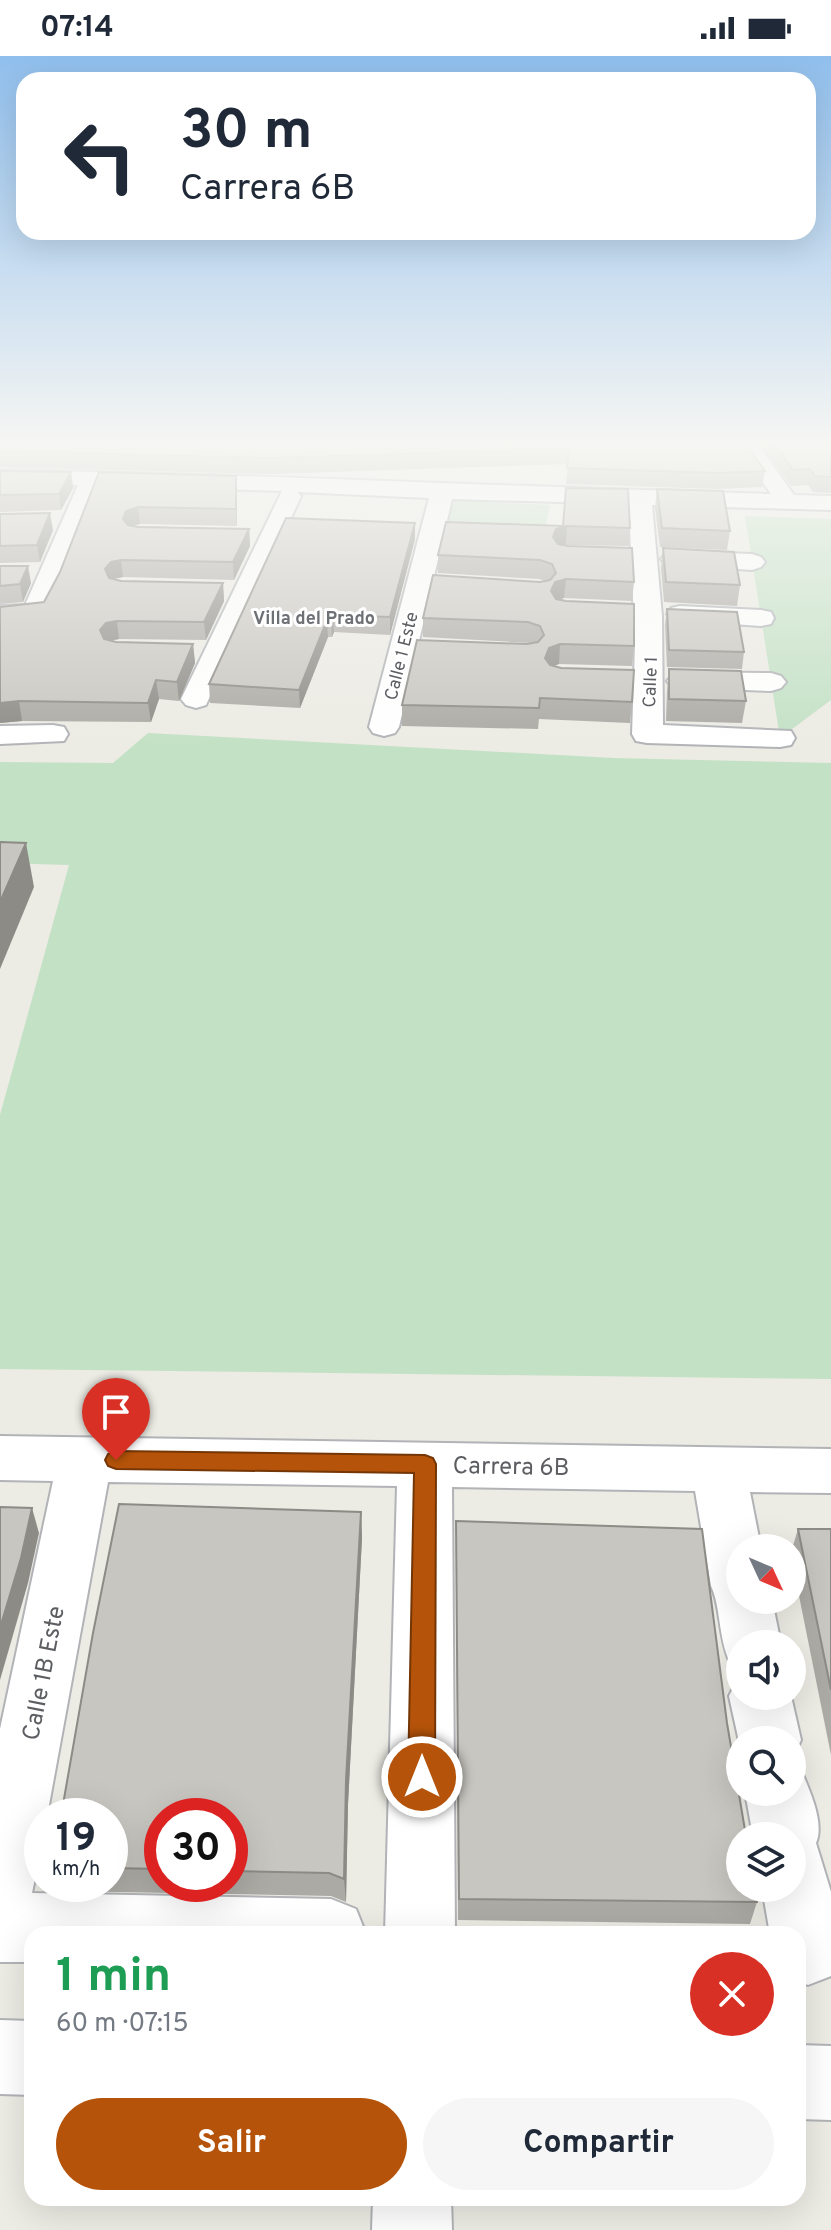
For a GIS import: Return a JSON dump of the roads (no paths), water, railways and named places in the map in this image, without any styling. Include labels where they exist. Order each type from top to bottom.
[{"type":"street","points":[[0,614],[35,612],[54,572],[62,544]]},
{"type":"street","points":[[196,699],[204,652],[246,591],[267,544]]},
{"type":"street","name":"Calle 1 Este","points":[[384,727],[429,544]]},
{"type":"street","name":"Calle 1","points":[[644,544],[650,613],[651,680],[647,734],[780,738]]},
{"type":"street","points":[[614,556],[752,562]]},
{"type":"street","points":[[27,572],[54,572]]},
{"type":"street","points":[[419,583],[449,585]]},
{"type":"street","points":[[215,590],[246,591]]},
{"type":"street","points":[[622,612],[761,618]]},
{"type":"street","points":[[403,648],[434,649]]},
{"type":"street","points":[[621,679],[771,682]]},
{"type":"street","points":[[0,735],[53,734]]},
{"type":"street","name":"Carrera 6B","points":[[0,1458],[831,1471]]},
{"type":"street","name":"Calle 1B Este","points":[[0,1887],[85,1460]]},
{"type":"street","points":[[420,1926],[425,1464]]},
{"type":"street","points":[[718,1469],[730,1534]]},
{"type":"street","points":[[801,1902],[812,1949]]},
{"type":"street","points":[[0,1927],[24,1928]]},
{"type":"street","points":[[0,2057],[24,2058]]},
{"type":"street","points":[[806,2082],[831,2083]]},
{"type":"street","points":[[412,2206],[412,2230]]},
{"type":"district","name":"Villa del Prado","points":[[314,618]]}]
